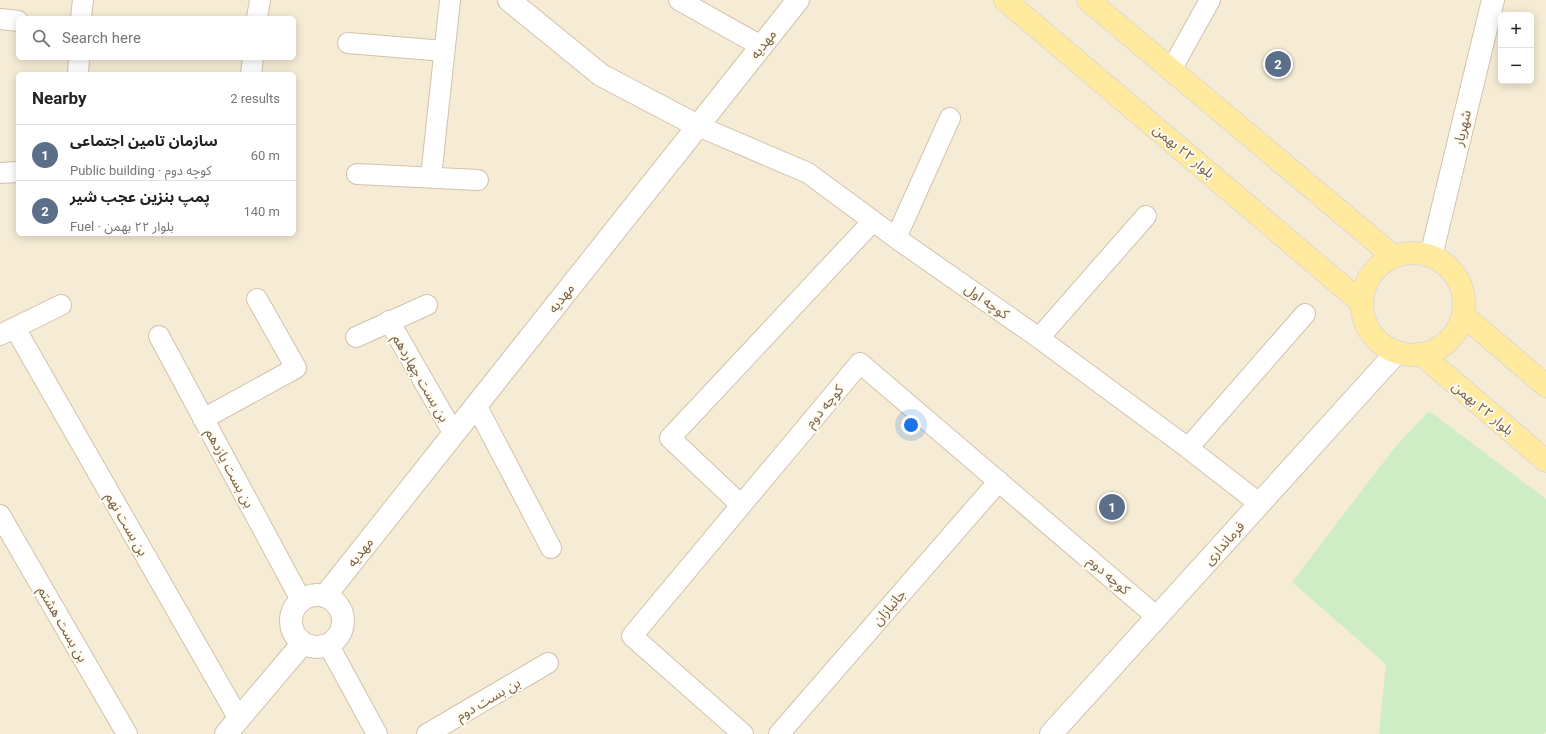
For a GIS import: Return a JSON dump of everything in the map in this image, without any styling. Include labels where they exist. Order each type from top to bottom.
[{"type":"main road","name":"بلوار ۲۲ بهمن","points":[[1005,0],[1362,303]]},
{"type":"main road","points":[[1088,0],[1394,256]]},
{"type":"main road","points":[[1406,253],[1418,253],[1431,256],[1442,261],[1451,269],[1458,279],[1463,291],[1463,315],[1455,332],[1443,345],[1432,351],[1421,354],[1397,352],[1378,341],[1371,333],[1363,313],[1362,303],[1364,288],[1371,275],[1381,264],[1394,256],[1406,253]]},
{"type":"main road","points":[[1463,315],[1546,386]]},
{"type":"main road","name":"بلوار ۲۲ بهمن","points":[[1421,354],[1546,461]]},
{"type":"street","points":[[81,16],[83,0]]},
{"type":"street","points":[[257,16],[260,0]]},
{"type":"street","points":[[431,177],[450,0]]},
{"type":"street","points":[[509,0],[601,75],[698,126]]},
{"type":"street","points":[[679,0],[761,46]]},
{"type":"street","name":"مهدیه","points":[[325,596],[798,0]]},
{"type":"street","points":[[1171,70],[1210,0]]},
{"type":"street","name":"شهریار","points":[[1431,256],[1493,0]]},
{"type":"street","points":[[0,20],[16,21]]},
{"type":"street","points":[[348,43],[444,51]]},
{"type":"street","points":[[78,72],[79,60]]},
{"type":"street","points":[[251,72],[253,60]]},
{"type":"street","points":[[896,238],[950,118]]},
{"type":"street","name":"کوچه اول","points":[[698,126],[808,173],[896,238],[1039,338],[1188,448],[1260,504]]},
{"type":"street","points":[[0,173],[16,172]]},
{"type":"street","points":[[357,174],[478,180]]},
{"type":"street","points":[[1039,338],[1146,216]]},
{"type":"street","points":[[741,505],[670,438],[874,221]]},
{"type":"street","points":[[203,418],[296,368],[257,299]]},
{"type":"street","points":[[8,332],[61,305]]},
{"type":"street","points":[[356,337],[427,305]]},
{"type":"street","points":[[1188,448],[1305,314]]},
{"type":"street","name":"بن بست چهاردهم","points":[[389,321],[454,434]]},
{"type":"street","name":"بن بست نهم","points":[[8,332],[232,726]]},
{"type":"street","name":"بن بست یازدهم","points":[[158,336],[302,600]]},
{"type":"street","name":"فرمانداری","points":[[1051,734],[1397,352]]},
{"type":"street","name":"کوچه دوم","points":[[743,734],[632,636],[860,363],[1157,617]]},
{"type":"street","points":[[476,405],[551,548]]},
{"type":"street","name":"جانبازان","points":[[779,734],[999,481]]},
{"type":"street","name":"بن بست هشتم","points":[[0,515],[127,734]]},
{"type":"street","points":[[317,595],[325,596],[333,600],[339,607],[343,624],[341,632],[336,639],[328,644],[320,647],[311,646],[303,643],[295,634],[291,622],[292,614],[302,600],[317,595]]},
{"type":"street","points":[[232,726],[303,643]]},
{"type":"street","points":[[328,644],[377,734]]},
{"type":"street","name":"بن بست دوم","points":[[427,734],[548,663]]},
{"type":"shaded area","points":[[0,0],[1546,0],[1546,734],[0,734]]},
{"type":"green space","points":[[1429,411],[1546,499],[1546,732],[1544,734],[1379,734],[1386,664],[1292,582],[1395,447]]},
{"type":"place","name":"پمپ بنزین عجب شیر","points":[[1278,64]]},
{"type":"place","name":"سازمان تامین اجتماعی","points":[[1112,507]]}]
